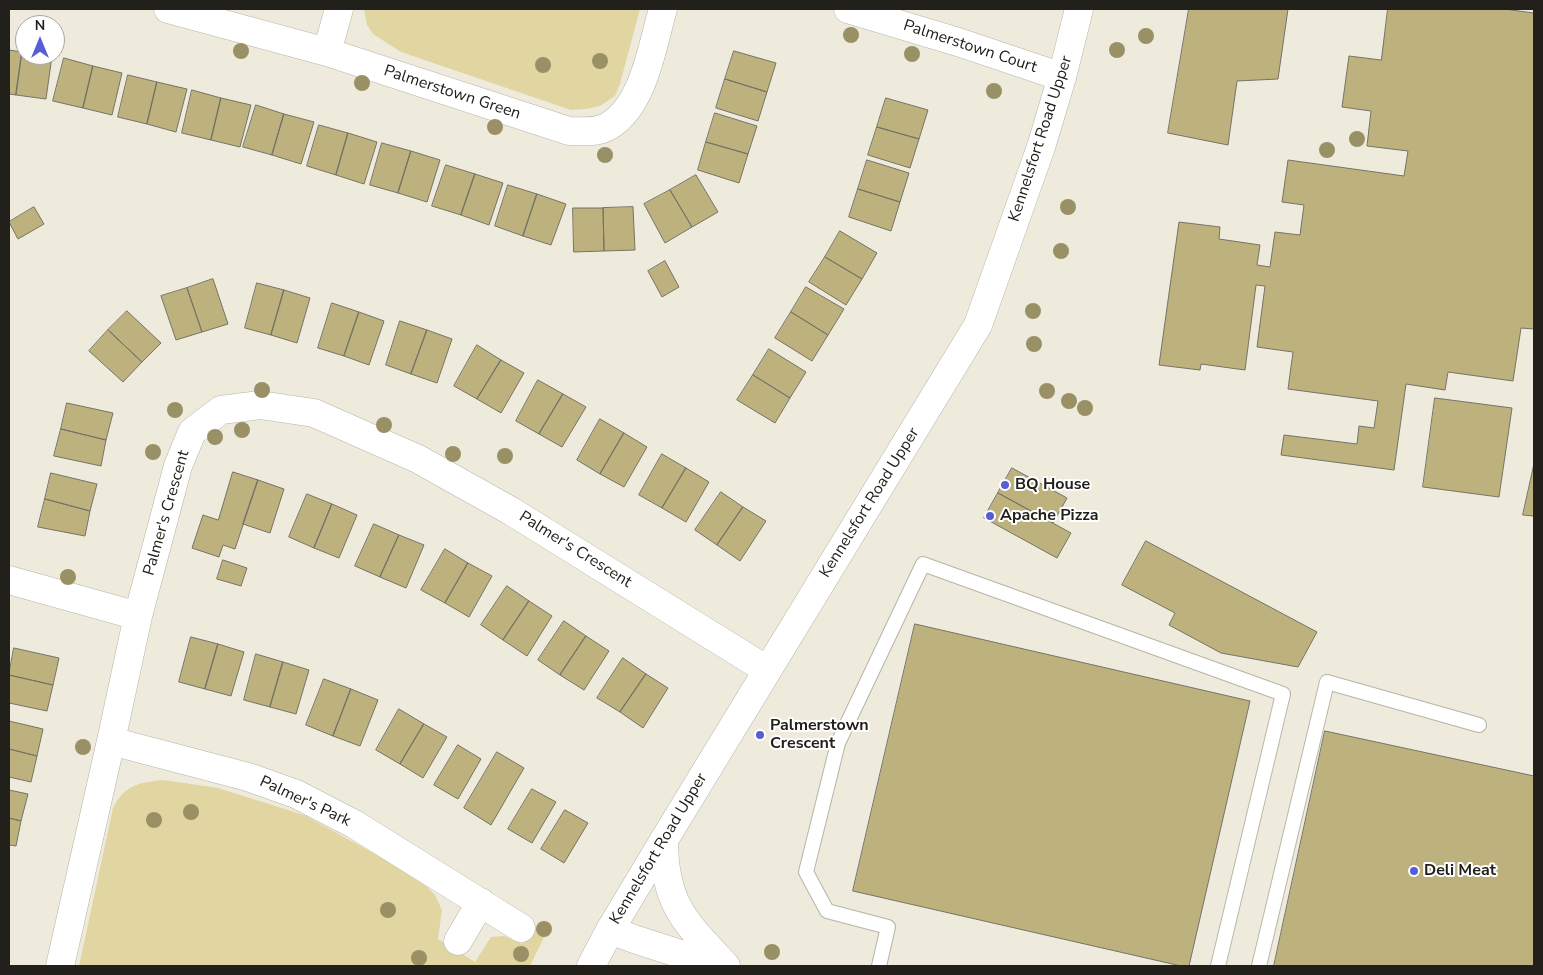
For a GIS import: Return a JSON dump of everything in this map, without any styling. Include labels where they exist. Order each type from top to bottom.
[{"type":"street","name":"Palmerstown Green","points":[[168,9],[327,52],[569,131],[591,131],[606,128],[618,119],[630,105],[642,82],[663,9]]},
{"type":"street","points":[[327,52],[339,9]]},
{"type":"street","name":"Palmerstown Court","points":[[848,9],[958,42],[1062,77]]},
{"type":"street","name":"Kennelsfort Road Upper","points":[[591,966],[610,930],[664,840],[978,325],[1040,147],[1062,77],[1079,9]]},
{"type":"street","name":"Palmer's Crescent","points":[[60,966],[138,616],[178,466],[192,432],[221,410],[260,405],[314,413],[418,459],[511,511],[767,670]]},
{"type":"street","points":[[9,580],[138,616]]},
{"type":"street","name":"Palmer's Park","points":[[111,741],[248,776],[296,794],[354,824],[521,928]]},
{"type":"street","points":[[664,840],[664,857],[669,888],[676,905],[687,924],[726,966]]},
{"type":"street","points":[[458,940],[481,902]]},
{"type":"street","points":[[610,930],[718,966]]},
{"type":"lane","points":[[880,966],[888,926],[826,911],[806,872],[838,744],[923,564],[1283,694],[1218,966]]},
{"type":"lane","points":[[1259,966],[1327,682],[1479,725]]},
{"type":"shaded area","points":[[364,9],[640,9],[615,96],[600,106],[571,110],[401,52],[373,34],[367,25]]},
{"type":"shaded area","points":[[163,780],[218,788],[304,815],[384,859],[426,886],[435,895],[442,910],[438,939],[475,962],[491,937],[504,936],[522,944],[531,927],[546,933],[530,966],[79,966],[113,808],[122,794],[128,789],[147,782]]},
{"type":"building","points":[[1189,9],[1288,9],[1278,79],[1237,81],[1228,145],[1168,133]]},
{"type":"building","points":[[1388,9],[1504,9],[1534,13],[1534,329],[1521,328],[1513,381],[1448,372],[1445,390],[1406,384],[1394,470],[1281,455],[1284,435],[1357,444],[1359,426],[1374,428],[1378,401],[1288,389],[1293,352],[1257,347],[1265,286],[1256,285],[1245,370],[1201,364],[1200,370],[1159,365],[1179,222],[1220,227],[1219,239],[1260,245],[1257,265],[1270,267],[1275,232],[1300,235],[1304,205],[1282,202],[1288,160],[1404,176],[1408,151],[1367,146],[1371,111],[1342,107],[1349,56],[1381,60]]},
{"type":"building","points":[[9,50],[15,51],[15,65],[20,65],[16,95],[9,94]]},
{"type":"building","points":[[734,51],[776,63],[767,92],[725,79]]},
{"type":"building","points":[[65,58],[93,66],[83,108],[53,101],[62,65],[65,65]]},
{"type":"building","points":[[20,65],[51,65],[46,99],[16,95]]},
{"type":"building","points":[[93,66],[122,73],[112,115],[83,108]]},
{"type":"building","points":[[128,75],[157,82],[147,124],[118,117]]},
{"type":"building","points":[[725,79],[767,92],[758,121],[716,108]]},
{"type":"building","points":[[157,82],[187,89],[176,132],[147,124]]},
{"type":"building","points":[[192,90],[221,98],[211,140],[182,133]]},
{"type":"building","points":[[221,98],[251,105],[240,147],[211,140]]},
{"type":"building","points":[[886,98],[928,110],[919,139],[877,127]]},
{"type":"building","points":[[256,105],[284,114],[272,155],[243,147]]},
{"type":"building","points":[[715,113],[757,126],[748,154],[706,142]]},
{"type":"building","points":[[284,114],[314,122],[301,164],[272,155]]},
{"type":"building","points":[[319,125],[348,133],[336,175],[307,166]]},
{"type":"building","points":[[877,127],[919,139],[910,168],[868,155]]},
{"type":"building","points":[[348,133],[377,142],[364,184],[336,175]]},
{"type":"building","points":[[706,142],[748,154],[739,183],[698,170]]},
{"type":"building","points":[[382,143],[411,151],[398,193],[370,185]]},
{"type":"building","points":[[411,151],[440,160],[427,202],[398,193]]},
{"type":"building","points":[[867,160],[909,173],[900,202],[858,189]]},
{"type":"building","points":[[446,165],[475,174],[461,215],[432,206]]},
{"type":"building","points":[[475,174],[503,183],[489,225],[461,215]]},
{"type":"building","points":[[696,175],[718,212],[692,227],[670,190]]},
{"type":"building","points":[[508,185],[537,194],[523,236],[495,226]]},
{"type":"building","points":[[858,189],[900,202],[891,231],[849,217]]},
{"type":"building","points":[[670,190],[692,227],[665,243],[644,204]]},
{"type":"building","points":[[537,194],[566,204],[551,245],[523,236]]},
{"type":"building","points":[[34,207],[44,224],[18,239],[9,222]]},
{"type":"building","points":[[633,207],[635,250],[604,251],[603,208]]},
{"type":"building","points":[[573,208],[603,208],[604,251],[574,252]]},
{"type":"building","points":[[840,231],[877,253],[862,279],[825,257]]},
{"type":"building","points":[[825,257],[862,279],[846,305],[809,282]]},
{"type":"building","points":[[665,261],[679,287],[662,297],[648,271]]},
{"type":"building","points":[[213,279],[228,324],[202,332],[187,288]]},
{"type":"building","points":[[257,283],[284,290],[271,335],[245,328]]},
{"type":"building","points":[[806,287],[844,309],[828,335],[791,312]]},
{"type":"building","points":[[187,288],[202,332],[176,340],[161,296]]},
{"type":"building","points":[[284,290],[310,298],[297,343],[271,335]]},
{"type":"building","points":[[332,303],[359,312],[344,356],[318,348]]},
{"type":"building","points":[[127,311],[161,343],[142,362],[108,330]]},
{"type":"building","points":[[359,312],[384,321],[369,365],[344,356]]},
{"type":"building","points":[[791,312],[828,335],[812,361],[775,338]]},
{"type":"building","points":[[400,321],[427,330],[411,374],[386,365]]},
{"type":"building","points":[[108,330],[142,362],[123,382],[89,351]]},
{"type":"building","points":[[427,330],[452,339],[437,383],[411,374]]},
{"type":"building","points":[[477,345],[501,360],[477,399],[454,386]]},
{"type":"building","points":[[769,349],[806,372],[790,398],[753,375]]},
{"type":"building","points":[[501,360],[524,373],[501,413],[477,399]]},
{"type":"building","points":[[753,375],[790,398],[775,423],[737,400]]},
{"type":"building","points":[[538,380],[563,394],[539,434],[516,421]]},
{"type":"building","points":[[563,394],[586,407],[562,447],[539,434]]},
{"type":"building","points":[[1435,398],[1512,408],[1499,497],[1423,487]]},
{"type":"building","points":[[67,403],[113,413],[106,440],[61,429]]},
{"type":"building","points":[[600,419],[624,433],[600,474],[577,460]]},
{"type":"building","points":[[61,429],[106,440],[101,466],[54,456]]},
{"type":"building","points":[[624,433],[647,447],[624,487],[600,474]]},
{"type":"building","points":[[662,454],[686,468],[662,508],[639,495]]},
{"type":"building","points":[[1534,464],[1534,516],[1523,515]]},
{"type":"building","points":[[686,468],[709,482],[686,522],[662,508]]},
{"type":"building","points":[[1012,468],[1067,498],[1053,523],[998,493]]},
{"type":"building","points":[[233,472],[258,480],[235,549],[223,545],[219,557],[192,548],[203,515],[218,520]]},
{"type":"building","points":[[51,473],[97,484],[90,511],[45,499]]},
{"type":"building","points":[[258,480],[284,489],[270,533],[243,524]]},
{"type":"building","points":[[721,492],[743,507],[717,545],[695,530]]},
{"type":"building","points":[[998,493],[1071,533],[1057,558],[984,518]]},
{"type":"building","points":[[307,494],[332,504],[314,548],[289,537]]},
{"type":"building","points":[[45,499],[90,511],[85,536],[38,527]]},
{"type":"building","points":[[332,504],[357,515],[339,558],[314,548]]},
{"type":"building","points":[[743,507],[766,521],[740,561],[717,545]]},
{"type":"building","points":[[374,524],[399,535],[380,577],[355,566]]},
{"type":"building","points":[[399,535],[424,545],[406,588],[380,577]]},
{"type":"building","points":[[1146,541],[1317,632],[1298,667],[1221,653],[1169,625],[1175,613],[1122,585]]},
{"type":"building","points":[[445,549],[468,563],[445,603],[421,590]]},
{"type":"building","points":[[223,560],[247,568],[241,586],[217,579]]},
{"type":"building","points":[[468,563],[492,576],[469,617],[445,603]]},
{"type":"building","points":[[507,586],[529,601],[503,640],[481,625]]},
{"type":"building","points":[[529,601],[552,616],[527,656],[503,640]]},
{"type":"building","points":[[564,621],[586,636],[560,675],[538,660]]},
{"type":"building","points":[[915,624],[1250,701],[1189,966],[1181,966],[853,891]]},
{"type":"building","points":[[586,636],[609,651],[584,690],[560,675]]},
{"type":"building","points":[[191,637],[218,644],[205,689],[179,682]]},
{"type":"building","points":[[218,644],[244,652],[231,696],[205,689]]},
{"type":"building","points":[[14,648],[59,658],[53,685],[9,675]]},
{"type":"building","points":[[256,654],[283,662],[270,707],[244,700]]},
{"type":"building","points":[[623,658],[646,674],[620,712],[597,698]]},
{"type":"building","points":[[283,662],[309,670],[296,714],[270,707]]},
{"type":"building","points":[[646,674],[668,688],[643,728],[620,712]]},
{"type":"building","points":[[9,675],[53,685],[47,711],[9,703]]},
{"type":"building","points":[[324,679],[351,689],[333,736],[306,725]]},
{"type":"building","points":[[351,689],[378,700],[360,746],[333,736]]},
{"type":"building","points":[[399,709],[424,724],[400,764],[376,750]]},
{"type":"building","points":[[9,721],[43,729],[37,756],[9,749]]},
{"type":"building","points":[[424,724],[447,737],[423,778],[400,764]]},
{"type":"building","name":"Deli Meat","points":[[1325,731],[1534,776],[1534,966],[1274,966]]},
{"type":"building","points":[[458,745],[481,759],[458,799],[434,785]]},
{"type":"building","points":[[9,749],[37,756],[31,782],[9,777]]},
{"type":"building","points":[[497,752],[524,768],[491,825],[464,808]]},
{"type":"building","points":[[532,789],[556,802],[532,843],[508,829]]},
{"type":"building","points":[[9,790],[28,794],[21,821],[9,818]]},
{"type":"building","points":[[565,810],[588,823],[564,863],[541,849]]},
{"type":"building","points":[[9,818],[21,821],[16,846],[9,845]]},
{"type":"place","name":"BQ House","points":[[1005,485]]},
{"type":"place","name":"Apache Pizza","points":[[990,516]]},
{"type":"place","name":"Palmerstown Crescent","points":[[760,735]]},
{"type":"place","name":"Deli Meat","points":[[1414,871]]}]
